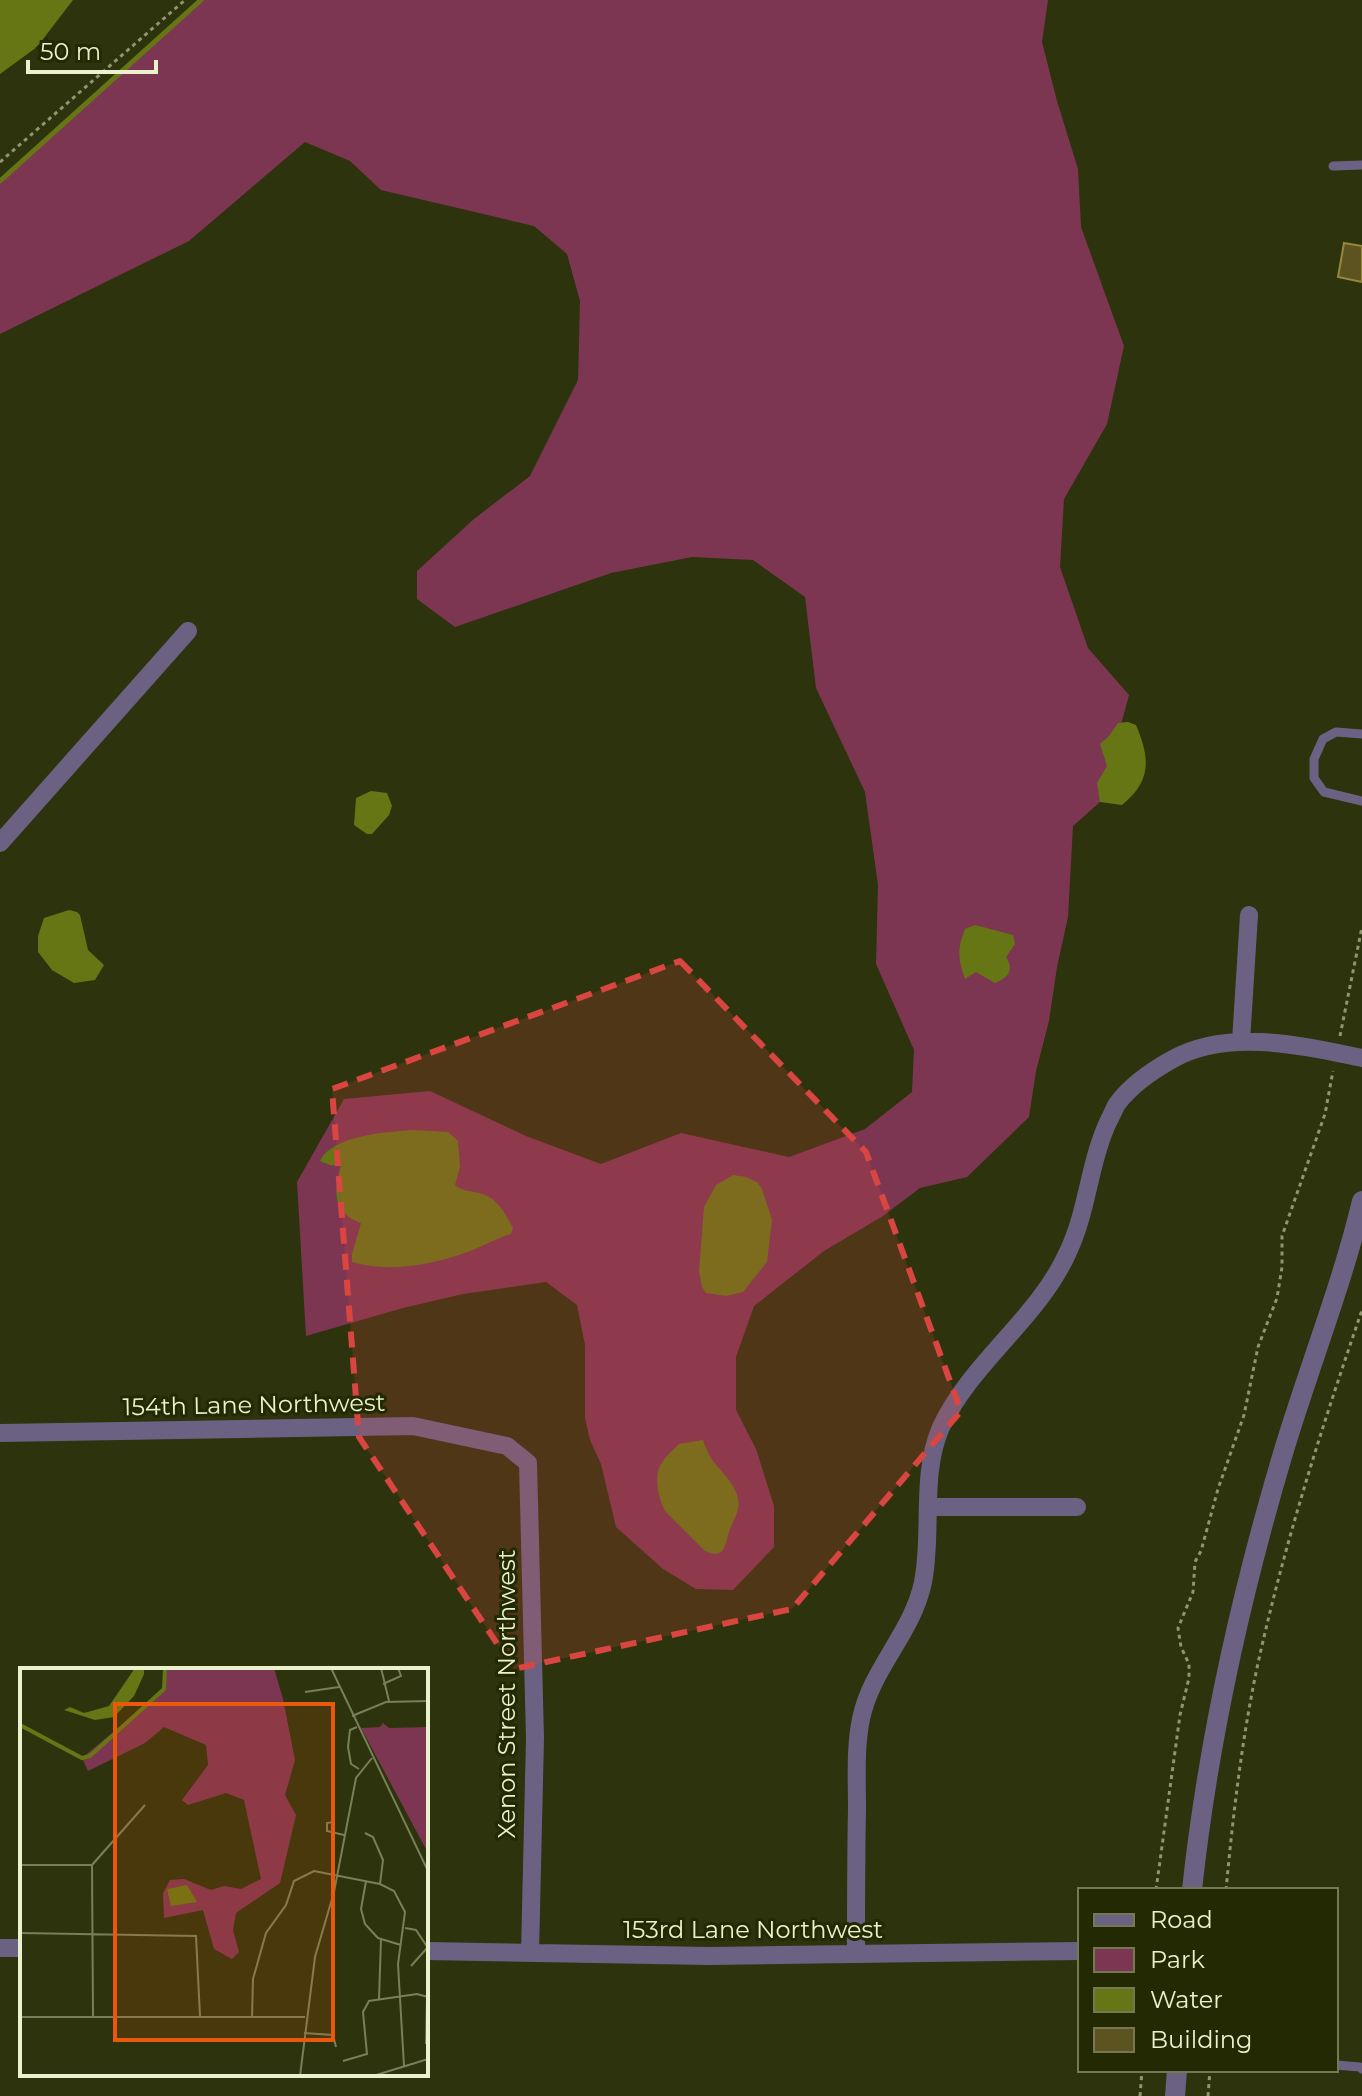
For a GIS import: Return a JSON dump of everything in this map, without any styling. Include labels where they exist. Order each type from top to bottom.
[{"type":"street","points":[[0,843],[188,631]]},
{"type":"street","points":[[1241,1041],[1249,915]]},
{"type":"street","points":[[856,1954],[857,1753],[861,1717],[874,1684],[910,1620],[921,1588],[927,1562],[929,1482],[941,1429],[960,1394],[1049,1288],[1069,1252],[1102,1136],[1117,1105],[1144,1078],[1175,1057],[1206,1046],[1241,1041],[1307,1047],[1362,1058]]},
{"type":"street","points":[[1192,1888],[1205,1788],[1248,1581],[1281,1460],[1362,1201]]},
{"type":"street","name":"154th Lane Northwest","points":[[0,1433],[413,1426],[507,1446]]},
{"type":"street","name":"Xenon Street Northwest","points":[[507,1446],[528,1463],[535,1738],[530,1953]]},
{"type":"street","points":[[929,1507],[1077,1507]]},
{"type":"street","name":"153rd Lane Northwest","points":[[428,1951],[709,1956],[1078,1951]]},
{"type":"street","points":[[1175,2096],[1177,2072]]},
{"type":"lane","points":[[1333,166],[1362,165]]},
{"type":"lane","points":[[1362,734],[1336,732],[1323,739],[1314,759],[1314,778],[1324,792],[1362,801]]},
{"type":"lane","points":[[1338,2065],[1362,2069]]},
{"type":"path","points":[[0,162],[185,0]]},
{"type":"path","points":[[1156,1888],[1180,1715],[1189,1678],[1189,1664],[1181,1647],[1178,1628],[1193,1592],[1195,1562],[1244,1415],[1258,1347],[1277,1298],[1282,1267],[1282,1236],[1325,1114],[1362,927]]},
{"type":"path","points":[[1226,1888],[1246,1728],[1263,1639],[1297,1508],[1362,1310]]},
{"type":"path","points":[[1140,2096],[1142,2072]]},
{"type":"path","points":[[1208,2096],[1210,2072]]},
{"type":"highlighted area","points":[[680,961],[866,1152],[961,1411],[792,1609],[514,1669],[359,1437],[332,1089]]},
{"type":"green space","points":[[201,0],[1048,0],[1042,42],[1078,169],[1081,227],[1124,346],[1107,424],[1064,499],[1060,567],[1088,648],[1129,695],[1100,802],[1073,826],[1068,917],[1029,1117],[967,1177],[920,1188],[883,1216],[824,1251],[754,1306],[736,1357],[736,1410],[756,1449],[774,1506],[774,1547],[733,1590],[696,1589],[663,1569],[616,1527],[601,1464],[590,1440],[585,1418],[585,1345],[577,1305],[546,1282],[463,1294],[306,1336],[297,1182],[344,1099],[430,1091],[526,1136],[601,1164],[681,1133],[789,1157],[865,1129],[912,1092],[914,1050],[876,964],[878,885],[865,792],[816,688],[805,597],[753,560],[692,557],[611,573],[455,627],[417,599],[417,571],[474,519],[530,476],[578,380],[580,301],[567,254],[534,226],[381,190],[350,161],[305,142],[189,241],[0,334],[0,181]]},
{"type":"water","points":[[0,0],[73,0],[37,47],[0,74]]},
{"type":"water","points":[[1118,723],[1136,725],[1144,748],[1146,768],[1143,778],[1122,805],[1100,802],[1097,783],[1107,766],[1100,744]]},
{"type":"water","points":[[371,791],[387,793],[392,806],[389,815],[372,834],[367,834],[354,825],[356,798]]},
{"type":"water","points":[[69,910],[80,915],[88,950],[104,965],[95,980],[74,983],[52,970],[38,952],[38,936],[44,918]]},
{"type":"water","points":[[975,925],[1013,935],[1015,944],[1006,957],[1009,973],[995,983],[976,972],[965,979],[960,959],[961,943],[965,929]]},
{"type":"water","points":[[413,1130],[448,1132],[458,1141],[460,1167],[455,1185],[493,1200],[513,1228],[511,1234],[456,1256],[426,1264],[381,1267],[352,1262],[361,1223],[345,1214],[340,1207],[336,1193],[341,1166],[320,1161],[326,1152],[348,1140]]},
{"type":"water","points":[[733,1175],[757,1182],[772,1220],[767,1262],[743,1292],[726,1296],[706,1293],[699,1271],[704,1207],[716,1185]]},
{"type":"water","points":[[703,1440],[711,1458],[735,1490],[738,1500],[738,1510],[725,1547],[716,1554],[705,1551],[665,1511],[658,1488],[657,1475],[669,1454],[679,1444]]},
{"type":"building","points":[[1344,243],[1362,246],[1362,282],[1338,277]]},
{"type":"waterway","points":[[0,181],[201,0]]}]
